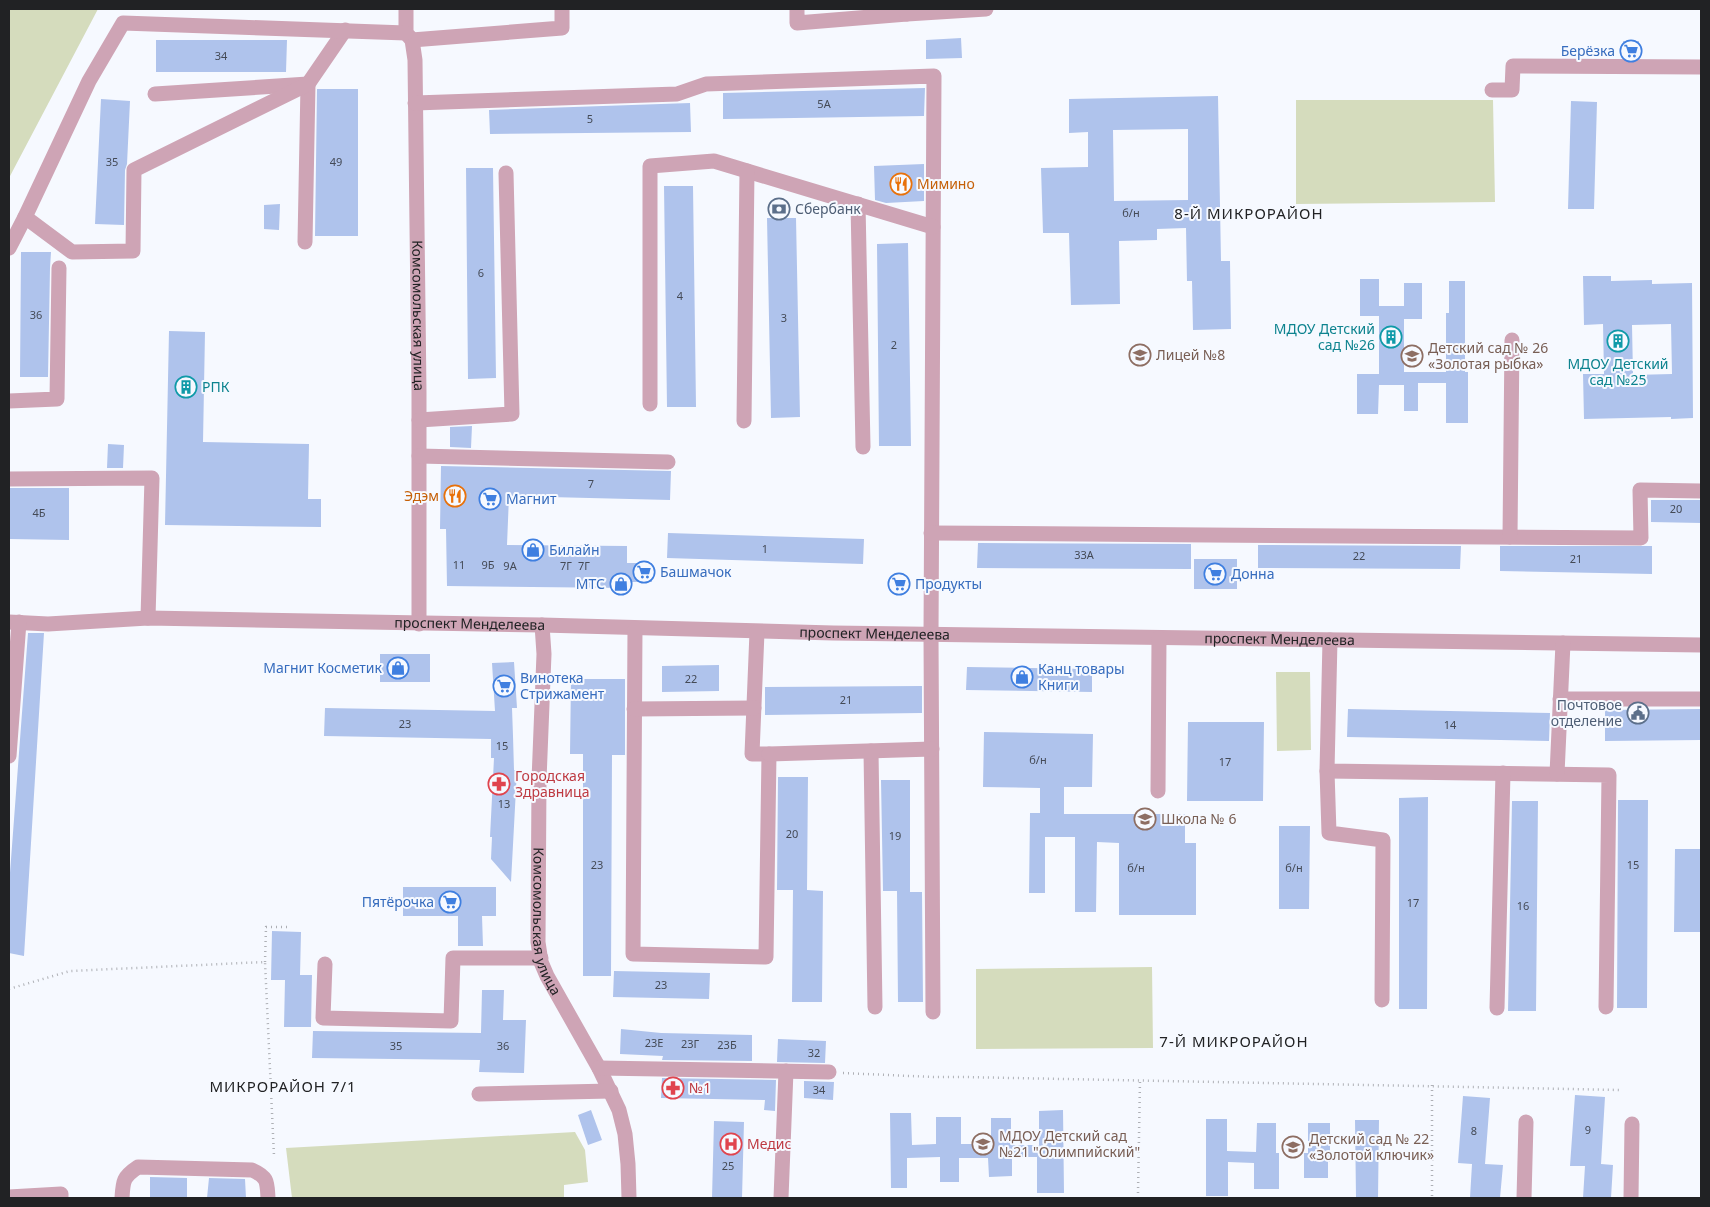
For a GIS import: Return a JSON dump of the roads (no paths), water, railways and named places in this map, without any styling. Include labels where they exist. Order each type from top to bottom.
[{"type":"street","name":"Комсомольская улица","points":[[406,9],[409,36],[415,60],[416,103],[420,420],[418,624]]},
{"type":"street","points":[[9,248],[89,80],[123,22],[345,30],[409,36],[562,28],[562,9]]},
{"type":"street","points":[[797,9],[797,23],[907,11],[986,9]]},
{"type":"street","points":[[25,217],[72,252],[133,251],[134,170],[308,84],[345,30]]},
{"type":"street","points":[[1492,90],[1512,90],[1513,66],[1701,67]]},
{"type":"street","points":[[416,103],[677,94],[706,84],[934,76],[931,635],[933,1012]]},
{"type":"street","points":[[155,94],[308,84]]},
{"type":"street","points":[[305,242],[308,84]]},
{"type":"street","points":[[650,404],[650,166],[714,161],[933,227]]},
{"type":"street","points":[[744,421],[747,171]]},
{"type":"street","points":[[420,420],[512,414],[506,173]]},
{"type":"street","points":[[858,204],[863,447]]},
{"type":"street","points":[[9,401],[57,399],[59,268]]},
{"type":"street","points":[[1510,537],[1512,340]]},
{"type":"street","points":[[419,456],[668,462]]},
{"type":"street","points":[[9,479],[152,478],[148,618]]},
{"type":"street","points":[[932,533],[1641,538],[1640,490],[1701,490]]},
{"type":"street","name":"проспект Менделеева","points":[[14,622],[48,624],[148,618],[542,625],[757,632],[1701,645]]},
{"type":"street","points":[[9,756],[14,622]]},
{"type":"street","name":"Комсомольская улица","points":[[542,625],[544,654],[539,780],[538,942],[547,976],[611,1090],[619,1110],[625,1134],[629,1198]]},
{"type":"street","points":[[635,629],[633,954],[766,957],[770,754]]},
{"type":"street","points":[[757,632],[752,754],[932,749]]},
{"type":"street","points":[[1158,791],[1159,638]]},
{"type":"street","points":[[1330,640],[1327,771],[1329,833],[1383,840],[1382,1000]]},
{"type":"street","points":[[1557,774],[1563,643]]},
{"type":"street","points":[[1560,699],[1701,699]]},
{"type":"street","points":[[634,709],[754,708]]},
{"type":"street","points":[[871,751],[875,1007]]},
{"type":"street","points":[[1327,771],[1608,775],[1606,1007]]},
{"type":"street","points":[[1497,1008],[1503,773]]},
{"type":"street","points":[[325,964],[323,1018],[451,1021],[454,958],[541,958]]},
{"type":"street","points":[[599,1068],[829,1072]]},
{"type":"street","points":[[781,1198],[786,1071]]},
{"type":"street","points":[[479,1094],[611,1090]]},
{"type":"street","points":[[1524,1198],[1526,1122]]},
{"type":"street","points":[[1631,1198],[1632,1124]]},
{"type":"street","points":[[122,1198],[123,1182],[128,1174],[138,1167],[252,1170],[262,1175],[266,1180],[268,1198]]},
{"type":"street","points":[[9,1197],[61,1194],[61,1198]]},
{"type":"place","name":"Берёзка","points":[[1631,51]]},
{"type":"place","name":"Мимино","points":[[901,184]]},
{"type":"place","name":"Сбербанк","points":[[779,209]]},
{"type":"place","name":"МДОУ Детский сад №26","points":[[1391,337]]},
{"type":"place","name":"МДОУ Детский сад №25","points":[[1618,341]]},
{"type":"place","name":"Лицей №8","points":[[1140,355]]},
{"type":"place","name":"Детский сад № 26 «Золотая рыбка»","points":[[1412,356]]},
{"type":"place","name":"РПК","points":[[186,387]]},
{"type":"place","name":"Эдэм","points":[[455,496]]},
{"type":"place","name":"Магнит","points":[[490,499]]},
{"type":"place","name":"Билайн","points":[[533,550]]},
{"type":"place","name":"Башмачок","points":[[644,572]]},
{"type":"place","name":"Донна","points":[[1215,574]]},
{"type":"place","name":"МТС","points":[[621,584]]},
{"type":"place","name":"Продукты","points":[[899,584]]},
{"type":"place","name":"Магнит Косметик","points":[[398,668]]},
{"type":"place","name":"Канц товары Книги","points":[[1022,677]]},
{"type":"place","name":"Винотека Стрижамент","points":[[504,686]]},
{"type":"place","name":"Почтовое отделение","points":[[1638,713]]},
{"type":"place","name":"Городская Здравница","points":[[499,784]]},
{"type":"place","name":"Школа № 6","points":[[1145,819]]},
{"type":"place","name":"Пятёрочка","points":[[450,902]]},
{"type":"place","name":"№1","points":[[673,1088]]},
{"type":"place","name":"Медис","points":[[731,1144]]},
{"type":"place","name":"МДОУ Детский сад №21 \"Олимпийский\"","points":[[983,1144]]},
{"type":"place","name":"Детский сад № 22 «Золотой ключик»","points":[[1293,1147]]},
{"type":"district","name":"8-Й МИКРОРАЙОН","points":[[1249,214]]},
{"type":"district","name":"7-Й МИКРОРАЙОН","points":[[1234,1042]]},
{"type":"district","name":"МИКРОРАЙОН 7/1","points":[[283,1087]]}]
